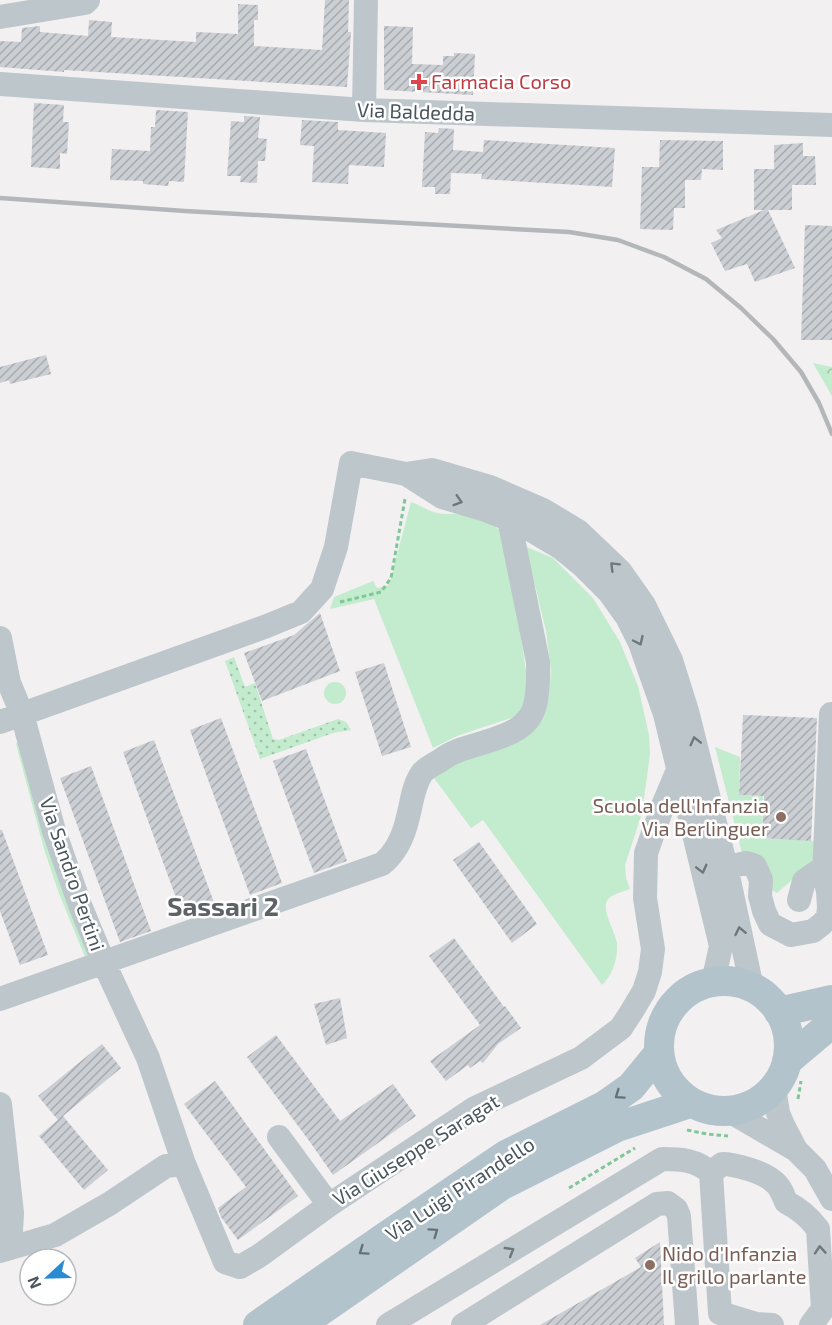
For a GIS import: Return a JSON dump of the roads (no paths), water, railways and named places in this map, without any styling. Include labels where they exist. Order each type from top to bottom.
[{"type":"main road","points":[[787,1077],[789,1044],[786,1027],[779,1012],[767,998],[752,988],[740,983],[713,982],[694,988],[678,999],[666,1015],[660,1033],[659,1053],[661,1065],[669,1081],[690,1102],[709,1110],[729,1112],[746,1108],[761,1100],[787,1077],[832,1023]]},
{"type":"main road","points":[[779,1012],[832,1000]]},
{"type":"main road","name":"Via Luigi Pirandello","points":[[258,1325],[506,1155],[604,1106],[631,1087],[659,1053]]},
{"type":"main road","name":"Via Luigi Pirandello","points":[[300,1325],[502,1185],[616,1127],[690,1102]]},
{"type":"street","points":[[0,17],[85,3],[88,0]]},
{"type":"street","points":[[364,110],[366,0]]},
{"type":"street","name":"Via Baldedda","points":[[0,84],[364,110],[832,125]]},
{"type":"street","points":[[11,718],[301,612],[322,589],[333,557],[351,463],[510,519],[561,548],[576,560],[609,592],[627,617],[640,643],[665,714],[721,946],[713,982]]},
{"type":"street","points":[[406,483],[432,463],[543,510],[578,531],[620,571],[644,605],[671,660],[687,711],[727,871],[752,988]]},
{"type":"street","name":"Via Sandro Pertini","points":[[0,638],[9,683],[11,718],[103,961],[382,864],[396,849],[402,836],[413,791],[423,772],[447,755],[513,733],[525,724],[537,701],[538,662],[510,519]]},
{"type":"street","points":[[727,871],[732,866],[746,863],[754,866],[761,880],[760,896],[770,924],[791,935],[813,931],[828,916],[829,907],[824,876],[831,714]]},
{"type":"street","name":"Via Giuseppe Saragat","points":[[184,1164],[225,1262],[240,1267],[475,1108],[581,1058],[621,1028],[644,991],[650,972],[653,949],[645,898],[646,853],[678,770]]},
{"type":"street","points":[[800,900],[804,881],[817,872],[824,876]]},
{"type":"street","points":[[0,999],[103,961],[148,1058],[184,1164],[166,1166],[109,1204],[55,1235],[0,1250]]},
{"type":"street","points":[[787,1077],[778,1113],[796,1150],[815,1170],[832,1199]]},
{"type":"street","points":[[0,1104],[12,1213],[11,1231],[0,1250]]},
{"type":"street","points":[[729,1112],[796,1150]]},
{"type":"street","points":[[279,1137],[329,1205]]},
{"type":"street","points":[[388,1325],[662,1158],[684,1160],[703,1166],[711,1173],[720,1313],[756,1324],[772,1325]]},
{"type":"street","points":[[711,1173],[722,1164],[734,1164],[764,1175],[774,1181],[786,1202],[798,1208],[818,1229],[823,1309],[810,1325]]},
{"type":"street","points":[[463,1325],[657,1204],[668,1203],[676,1209],[679,1216],[687,1325]]},
{"type":"street","points":[[12,1213],[23,1224],[55,1235]]},
{"type":"railway","points":[[0,198],[185,211],[569,232],[618,240],[664,257],[706,279],[741,308],[773,339],[801,372],[819,403],[832,434]]},
{"type":"place","name":"Farmacia Corso","points":[[419,82]]},
{"type":"place","name":"Scuola dell'Infanzia Via Berlinguer","points":[[781,817]]},
{"type":"place","name":"Nido d'Infanzia Il grillo parlante","points":[[650,1265]]},
{"type":"district","name":"Sassari 2","points":[[223,907]]}]
